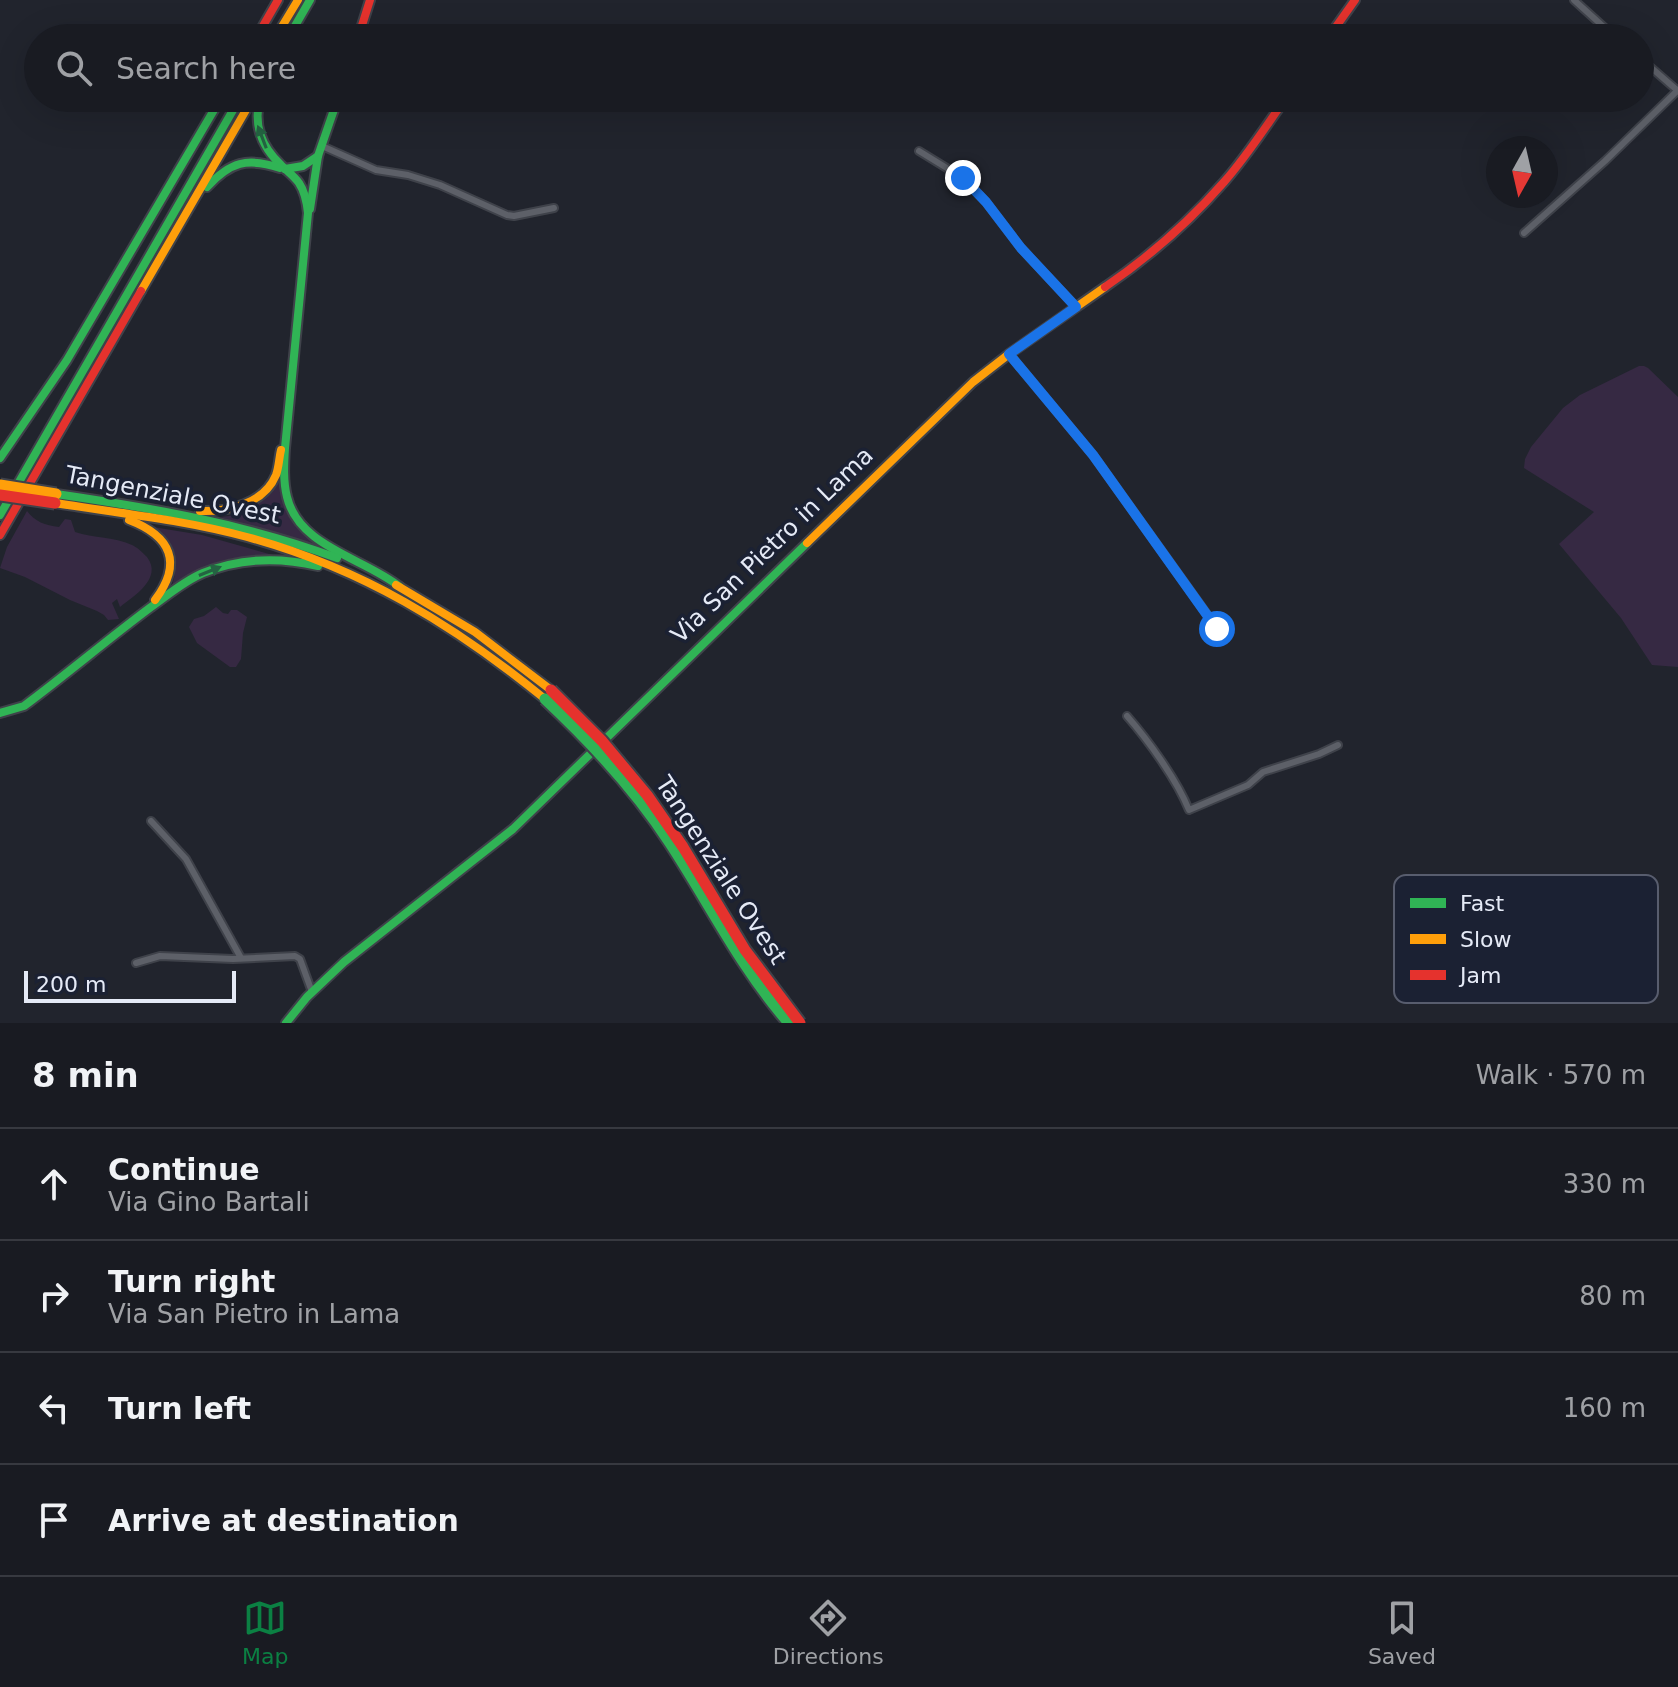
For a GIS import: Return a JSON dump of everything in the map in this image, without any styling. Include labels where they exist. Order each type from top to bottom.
[{"type":"main road","points":[[264,24],[278,0]]},
{"type":"main road","points":[[362,24],[370,0]]},
{"type":"main road","points":[[1338,24],[1355,0]]},
{"type":"main road","points":[[286,24],[304,2]]},
{"type":"main road","points":[[295,24],[304,2]]},
{"type":"main road","points":[[0,458],[67,360],[213,112]]},
{"type":"main road","points":[[0,515],[232,112]]},
{"type":"main road","points":[[0,535],[245,112]]},
{"type":"main road","points":[[257,112],[259,137],[272,157],[299,183],[308,213],[289,414],[285,483],[289,504],[314,537],[383,574],[400,587]]},
{"type":"main road","points":[[307,228],[320,151],[333,112]]},
{"type":"main road","name":"Via San Pietro in Lama","points":[[286,1023],[343,962],[476,861],[513,829],[973,382],[1151,254],[1226,180],[1276,112]]},
{"type":"main road","points":[[155,267],[206,189],[227,168],[249,161],[285,169],[300,168],[313,162],[320,151]]},
{"type":"main road","points":[[114,502],[212,512],[230,510],[249,502],[267,487],[276,474],[289,414]]},
{"type":"main road","name":"Tangenziale Ovest","points":[[0,485],[246,537],[337,567],[412,604],[472,641],[548,695],[619,773],[676,853],[760,989],[789,1023]]},
{"type":"main road","name":"Tangenziale Ovest","points":[[0,495],[114,502],[215,520],[282,538],[400,587],[475,632],[602,741],[636,780],[675,834],[756,967],[800,1023]]},
{"type":"main road","points":[[56,498],[67,509],[137,522],[163,540],[169,550],[171,573],[161,593],[144,612]]},
{"type":"main road","points":[[0,713],[14,711],[34,700],[144,612],[193,578],[225,565],[261,559],[313,565],[412,604]]},
{"type":"street","points":[[1574,0],[1601,24]]},
{"type":"street","points":[[1524,233],[1678,91],[1654,70]]},
{"type":"street","points":[[320,151],[376,170],[408,175],[440,185],[507,215],[554,208]]},
{"type":"street","points":[[919,151],[963,178],[1021,248],[1076,307]]},
{"type":"street","points":[[1009,354],[1093,455],[1224,638]]},
{"type":"street","points":[[1127,716],[1169,775],[1189,810],[1248,785],[1263,772],[1338,745]]},
{"type":"street","points":[[151,821],[186,859],[241,958]]},
{"type":"street","points":[[136,963],[160,956],[295,956],[300,959],[312,992]]},
{"type":"shaded area","points":[[1639,366],[1648,368],[1678,397],[1678,667],[1652,665],[1621,618],[1559,544],[1594,512],[1524,468],[1531,447],[1563,408],[1580,395]]},
{"type":"shaded area","points":[[280,477],[282,487],[317,546],[220,517],[240,513],[256,505]]},
{"type":"shaded area","points":[[27,511],[37,520],[54,526],[59,527],[65,519],[71,520],[75,532],[126,542],[147,557],[152,572],[145,586],[120,607],[117,599],[112,603],[119,619],[108,620],[97,611],[0,568],[7,547]]},
{"type":"shaded area","points":[[153,527],[202,535],[276,556],[224,560],[172,586],[175,574]]},
{"type":"shaded area","points":[[216,607],[228,614],[231,610],[237,610],[247,617],[241,659],[236,667],[230,667],[197,643],[189,627],[194,619]]},
{"type":"traffic: fast","points":[[296,24],[310,0]]},
{"type":"traffic: fast","points":[[0,458],[67,360],[213,112]]},
{"type":"traffic: fast","points":[[0,515],[232,112]]},
{"type":"traffic: fast","points":[[258,112],[258,126],[264,143],[299,183],[308,213],[285,448],[287,497],[294,514],[319,540],[400,587]]},
{"type":"traffic: fast","points":[[310,209],[318,156],[333,112]]},
{"type":"traffic: fast","points":[[285,169],[303,166],[318,156]]},
{"type":"traffic: fast","points":[[207,187],[223,172],[240,164],[258,163],[280,168]]},
{"type":"traffic: fast","points":[[56,494],[198,518],[337,558]]},
{"type":"traffic: fast","points":[[286,1023],[307,997],[344,962],[513,829],[807,543]]},
{"type":"traffic: fast","points":[[0,713],[24,706],[151,607],[203,573],[231,564],[260,560],[318,566]]},
{"type":"traffic: fast","points":[[545,699],[596,750],[642,804],[670,843],[741,958],[789,1023]]},
{"type":"traffic: slow","points":[[283,24],[298,0]]},
{"type":"traffic: slow","points":[[141,291],[245,112]]},
{"type":"traffic: slow","points":[[807,543],[973,382],[1105,287]]},
{"type":"traffic: slow","points":[[200,511],[233,508],[263,493],[276,475],[281,450]]},
{"type":"traffic: slow","points":[[0,485],[56,494]]},
{"type":"traffic: slow","points":[[55,503],[223,531],[329,565],[441,623],[545,699]]},
{"type":"traffic: slow","points":[[129,520],[155,534],[168,552],[169,574],[155,600]]},
{"type":"traffic: slow","points":[[396,585],[475,632],[551,690]]},
{"type":"traffic: jam","points":[[264,24],[278,0]]},
{"type":"traffic: jam","points":[[362,24],[370,0]]},
{"type":"traffic: jam","points":[[1338,24],[1355,0]]},
{"type":"traffic: jam","points":[[1105,287],[1168,238],[1211,197],[1241,162],[1276,112]]},
{"type":"traffic: jam","points":[[0,535],[141,291]]},
{"type":"traffic: jam","points":[[0,495],[55,503]]},
{"type":"traffic: jam","points":[[551,690],[602,741],[647,795],[683,847],[745,950],[800,1023]]},
{"type":"route","points":[[963,178],[1021,248],[1076,307],[1009,354],[1093,455],[1217,629]]}]
